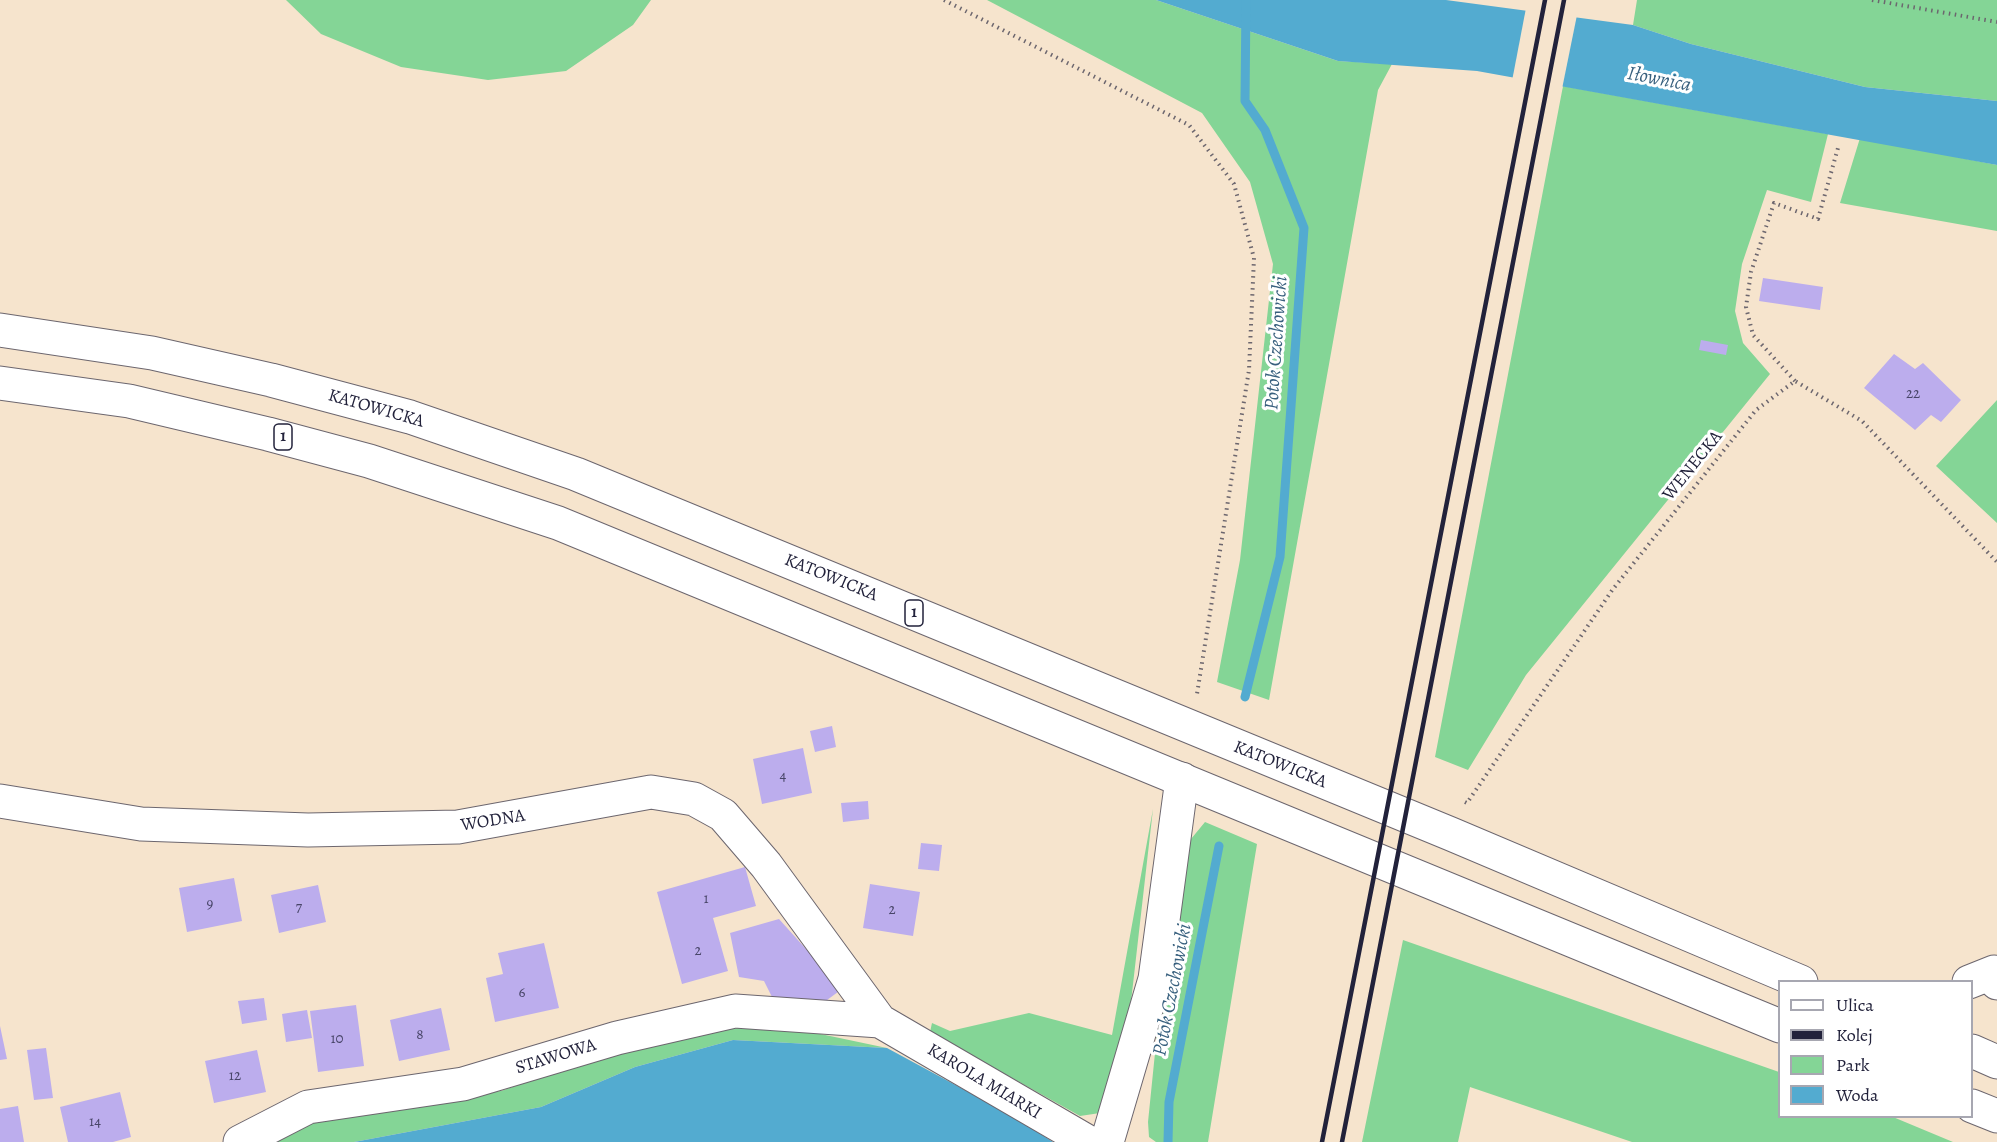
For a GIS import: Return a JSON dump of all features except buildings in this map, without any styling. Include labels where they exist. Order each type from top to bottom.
[{"type":"main road","name":"KATOWICKA","points":[[0,330],[152,353],[271,380],[410,417],[576,474],[1451,834],[1799,980]]},
{"type":"main road","name":"1","points":[[0,383],[129,401],[268,434],[369,461],[547,520],[1778,1026]]},
{"type":"main road","points":[[1107,1142],[1155,979],[1182,779]]},
{"type":"main road","name":"WODNA","points":[[0,801],[141,824],[308,830],[458,827],[651,792],[694,799],[723,815],[730,823],[766,866],[880,1021]]},
{"type":"main road","name":"STAWOWA","points":[[240,1142],[308,1107],[463,1084],[617,1038],[735,1011],[880,1021]]},
{"type":"main road","name":"KAROLA MIARKI","points":[[880,1021],[1088,1142]]},
{"type":"main road","points":[[1973,1052],[1997,1062]]},
{"type":"main road","points":[[1973,1107],[1997,1116]]},
{"type":"path","points":[[944,0],[1189,125],[1234,184],[1254,258],[1249,370],[1197,695]]},
{"type":"path","points":[[1872,0],[1997,22]]},
{"type":"path","points":[[1838,148],[1818,219],[1774,203],[1751,272],[1746,307],[1753,335],[1795,381],[1862,421],[1997,562]]},
{"type":"path","name":"WENECKA","points":[[1467,803],[1612,589],[1756,410],[1795,381]]},
{"type":"green space","points":[[286,0],[651,0],[633,25],[566,71],[488,80],[401,67],[321,34]]},
{"type":"green space","points":[[987,0],[1156,0],[1338,61],[1392,64],[1378,90],[1269,700],[1217,682],[1240,560],[1273,264],[1250,182],[1202,113]]},
{"type":"green space","points":[[1637,0],[1997,0],[1997,101],[1865,87],[1691,44],[1633,25]]},
{"type":"green space","points":[[1563,86],[1828,134],[1811,202],[1767,190],[1742,264],[1735,311],[1743,343],[1770,374],[1526,675],[1468,770],[1435,757]]},
{"type":"green space","points":[[1860,138],[1997,165],[1997,231],[1840,203]]},
{"type":"green space","points":[[1997,400],[1997,523],[1936,466]]},
{"type":"green space","points":[[1153,809],[1124,1063],[1100,1113],[1080,1116],[930,1032],[932,1023],[950,1031],[1029,1013],[1112,1035]]},
{"type":"green space","points":[[1205,822],[1257,844],[1208,1142],[1156,1142],[1149,1137],[1148,1122],[1161,994],[1177,881],[1191,839]]},
{"type":"green space","points":[[1403,940],[1778,1072],[1778,1118],[1895,1118],[1953,1142],[1632,1142],[1470,1087],[1458,1142],[1362,1142]]},
{"type":"green space","points":[[773,1024],[887,1048],[733,1040],[635,1067],[541,1107],[354,1142],[269,1142],[311,1122],[423,1098],[501,1091],[600,1057],[677,1035]]},
{"type":"water","name":"Iłownica","points":[[1156,0],[1446,0],[1633,25],[1691,44],[1865,87],[1997,101],[1997,165],[1477,71],[1338,61]]},
{"type":"water","points":[[733,1040],[887,1048],[1011,1115],[1053,1142],[354,1142],[541,1107],[635,1067]]},
{"type":"pier","points":[[1526,8],[1577,15],[1562,89],[1512,81]]},
{"type":"waterway","name":"Potok Czechowicki","points":[[1245,697],[1280,557],[1304,228],[1265,130],[1245,101],[1246,0]]},
{"type":"waterway","name":"Potok Czechowicki","points":[[1168,1142],[1169,1102],[1219,846]]},
{"type":"railway","points":[[1322,1142],[1545,0]]},
{"type":"railway","points":[[1342,1142],[1564,0]]}]
